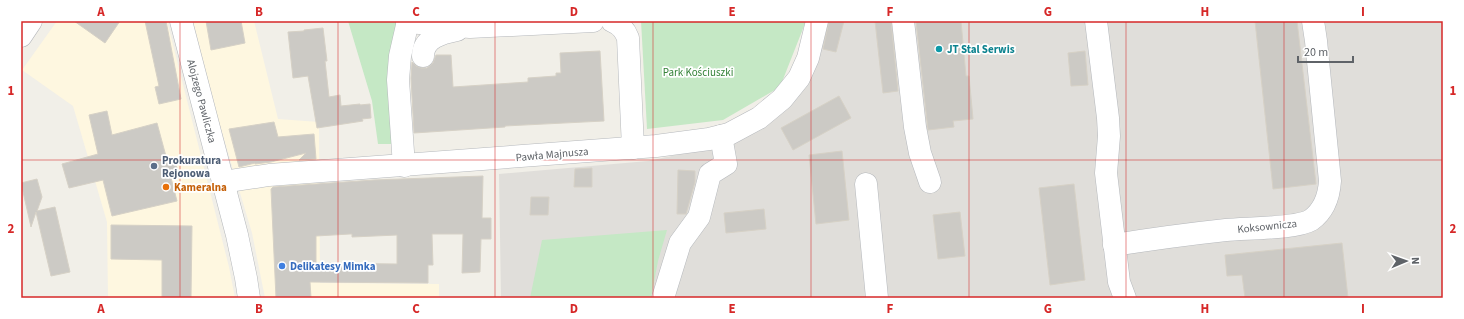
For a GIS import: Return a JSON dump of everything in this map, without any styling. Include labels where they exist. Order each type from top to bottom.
[{"type":"street","points":[[21,36],[31,21]]},
{"type":"street","name":"Alojzego Pawliczka","points":[[181,21],[242,256],[249,298]]},
{"type":"street","points":[[404,166],[398,80],[400,56],[408,22],[470,27],[593,21]]},
{"type":"street","points":[[612,21],[618,23],[625,30],[628,38],[633,148]]},
{"type":"street","name":"Pawła Majnusza","points":[[223,182],[269,175],[633,148],[709,139],[729,134],[759,118],[782,99],[799,78],[808,58],[817,21]]},
{"type":"street","points":[[903,21],[915,127],[920,153],[930,182]]},
{"type":"street","points":[[1096,21],[1108,118],[1109,136],[1106,173],[1119,282],[1125,298]]},
{"type":"street","name":"Koksownicza","points":[[1114,245],[1228,230],[1294,225],[1310,220],[1321,211],[1329,197],[1330,181],[1313,21]]},
{"type":"street","points":[[423,56],[423,50],[427,42],[435,36],[470,27]]},
{"type":"street","points":[[663,298],[680,243],[699,217],[710,174],[726,164],[721,136]]},
{"type":"street","points":[[866,184],[877,298]]},
{"type":"shaded area","points":[[57,21],[167,21],[229,267],[235,298],[108,298],[107,222],[73,106],[22,70]]},
{"type":"shaded area","points":[[193,21],[254,21],[278,119],[319,122],[320,283],[439,284],[439,298],[265,298],[252,233],[218,119]]},
{"type":"shaded area","points":[[824,21],[1443,21],[1443,298],[501,298],[499,174],[648,161],[737,142],[759,127]]},
{"type":"green space","points":[[348,21],[400,21],[396,144],[378,144],[372,101]]},
{"type":"green space","name":"Park Kościuszki","points":[[641,21],[806,21],[780,87],[723,120],[647,129]]},
{"type":"green space","points":[[667,230],[658,261],[651,298],[530,298],[542,240]]},
{"type":"building","points":[[74,21],[120,21],[105,43]]},
{"type":"building","points":[[145,21],[166,21],[181,99],[159,104],[155,87],[159,86]]},
{"type":"building","points":[[206,21],[241,21],[245,43],[211,50]]},
{"type":"building","points":[[829,21],[844,21],[836,52],[823,49]]},
{"type":"building","points":[[875,21],[891,21],[898,91],[883,93]]},
{"type":"building","name":"JT Stal Serwis","points":[[916,21],[961,21],[966,76],[969,76],[973,119],[953,121],[954,127],[928,130]]},
{"type":"building","points":[[1255,21],[1297,21],[1316,184],[1273,189]]},
{"type":"building","points":[[323,28],[329,97],[340,95],[341,106],[370,104],[371,118],[362,119],[363,121],[317,128],[308,76],[293,78],[288,32]]},
{"type":"building","points":[[600,51],[604,121],[505,126],[414,133],[411,78],[412,62],[421,68],[427,68],[433,63],[436,55],[451,55],[453,87],[528,82],[528,78],[556,76],[556,73],[561,73],[560,53]]},
{"type":"building","points":[[1085,51],[1088,85],[1071,86],[1068,53]]},
{"type":"building","points":[[839,96],[851,118],[793,150],[781,128]]},
{"type":"building","points":[[107,111],[112,135],[157,123],[167,160],[174,158],[178,172],[170,174],[177,201],[112,216],[103,180],[69,188],[62,164],[98,154],[89,115]]},
{"type":"building","points":[[274,122],[278,137],[314,134],[316,159],[299,160],[306,153],[271,162],[255,163],[239,167],[229,129]]},
{"type":"building","points":[[842,151],[849,220],[816,224],[809,155]]},
{"type":"building","points":[[592,168],[592,187],[574,187],[575,169]]},
{"type":"building","points":[[678,170],[695,171],[695,182],[686,214],[677,214]]},
{"type":"building","points":[[483,176],[482,218],[491,218],[491,239],[481,239],[480,272],[462,273],[463,234],[432,234],[433,265],[428,265],[428,283],[310,282],[311,298],[276,298],[271,189],[273,187],[374,180]],"holes":[[[352,234],[352,237],[397,235],[397,264],[316,263],[316,236]]]},
{"type":"building","points":[[37,179],[42,197],[37,211],[55,207],[70,272],[51,276],[36,212],[31,227],[21,183]]},
{"type":"building","points":[[1074,184],[1085,280],[1050,285],[1039,188]]},
{"type":"building","points":[[531,197],[549,197],[548,215],[530,215]]},
{"type":"building","points":[[764,209],[766,229],[726,233],[724,213]]},
{"type":"building","points":[[960,212],[965,256],[938,259],[933,215]]},
{"type":"building","points":[[111,225],[192,226],[191,298],[162,298],[162,260],[111,259]]},
{"type":"building","points":[[1342,243],[1348,298],[1245,298],[1242,275],[1227,276],[1225,255]]},
{"type":"place","name":"JT Stal Serwis","points":[[939,49]]},
{"type":"place","name":"Prokuratura Rejonowa","points":[[154,166]]},
{"type":"place","name":"Kameralna","points":[[166,187]]},
{"type":"place","name":"Delikatesy Mimka","points":[[282,266]]}]
